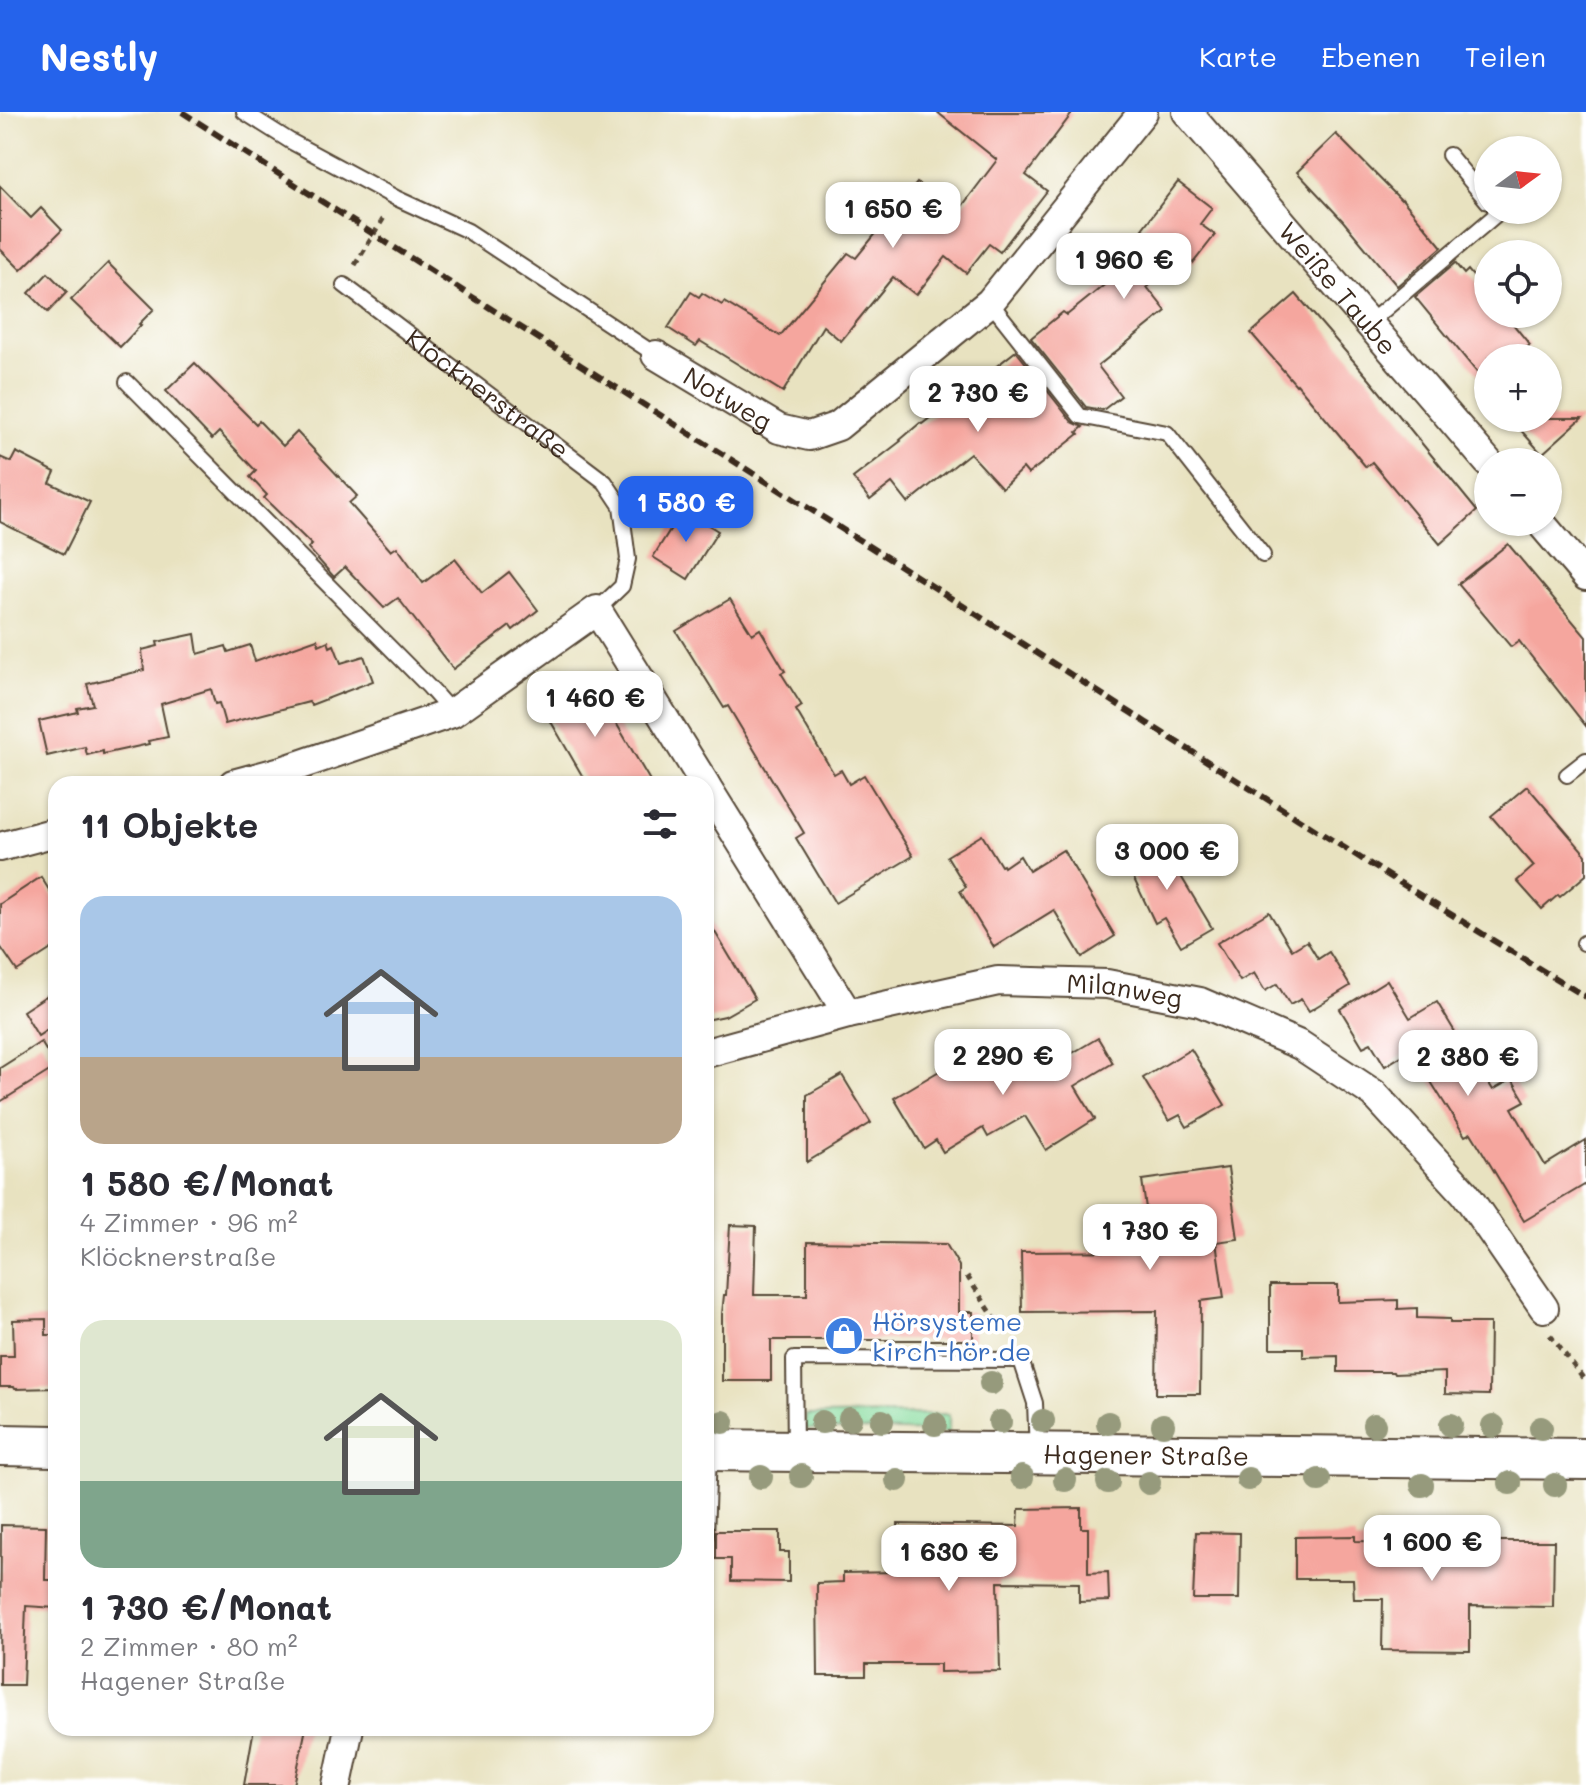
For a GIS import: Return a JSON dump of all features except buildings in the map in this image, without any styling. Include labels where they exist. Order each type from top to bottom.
[{"type":"main road","points":[[0,1445],[48,1446]]},
{"type":"main road","name":"Hagener Straße","points":[[714,1450],[1586,1459]]},
{"type":"street","name":"Notweg","points":[[656,355],[779,429],[809,436],[838,426],[990,302],[1143,112]]},
{"type":"street","name":"Weiße Taube","points":[[1187,112],[1476,448]]},
{"type":"street","points":[[1552,536],[1586,576]]},
{"type":"street","name":"Klöcknerstraße","points":[[263,776],[452,713],[597,610]]},
{"type":"street","points":[[597,610],[700,776]]},
{"type":"street","points":[[714,798],[848,1014]]},
{"type":"street","points":[[0,847],[48,834]]},
{"type":"street","name":"Milanweg","points":[[714,1051],[848,1014],[998,981],[1107,984],[1200,1002],[1300,1045],[1374,1094],[1465,1193],[1544,1308]]},
{"type":"street","points":[[337,1785],[347,1736]]},
{"type":"lane","name":"Notweg","points":[[244,112],[290,141],[396,198],[468,231],[656,355]]},
{"type":"lane","points":[[1449,155],[1474,185]]},
{"type":"lane","points":[[1369,323],[1485,224]]},
{"type":"lane","name":"Klöcknerstraße","points":[[344,285],[605,482],[621,506],[628,559],[622,586],[597,610]]},
{"type":"lane","points":[[990,302],[1080,416],[1167,433],[1263,555]]},
{"type":"lane","points":[[127,382],[452,713]]},
{"type":"lane","points":[[1567,775],[1586,760]]},
{"type":"lane","points":[[795,1451],[794,1359],[1021,1360],[1035,1403],[1037,1452]]},
{"type":"path","points":[[344,285],[396,198]]},
{"type":"path","points":[[967,1276],[1021,1360]]},
{"type":"path","points":[[1544,1308],[1539,1320],[1586,1382]]},
{"type":"green space","points":[[949,1414],[949,1432],[805,1429],[806,1415]]},
{"type":"railway","points":[[182,112],[1325,836],[1586,997]]},
{"type":"place","name":"Hörsysteme kirch-hör.de","points":[[844,1336]]}]
